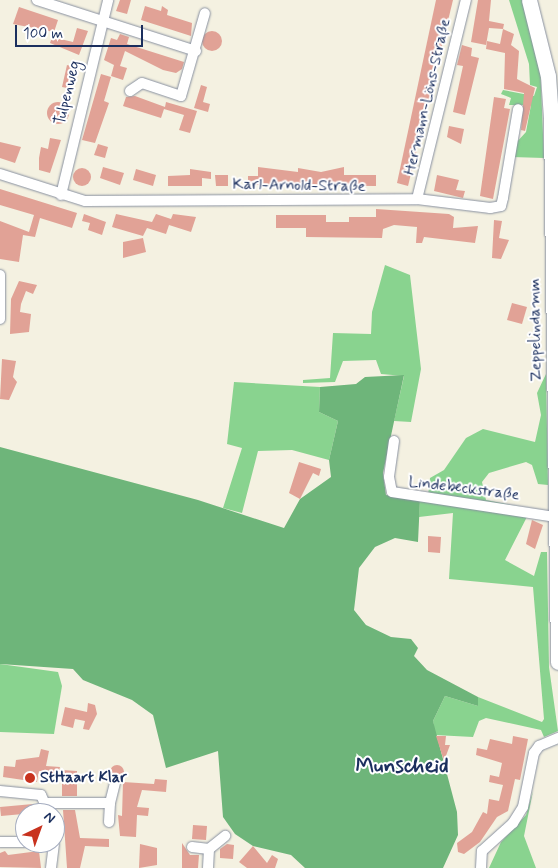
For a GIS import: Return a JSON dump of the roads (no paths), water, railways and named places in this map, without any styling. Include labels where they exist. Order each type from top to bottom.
[{"type":"main road","name":"Zeppelindamm","points":[[529,0],[548,76],[556,256],[558,662]]},
{"type":"street","points":[[37,0],[196,51]]},
{"type":"street","name":"Tulpenweg","points":[[61,195],[108,0]]},
{"type":"street","name":"Hermann-Löns-Straße","points":[[417,199],[466,0]]},
{"type":"street","points":[[130,91],[142,83],[181,96],[196,51],[205,13]]},
{"type":"street","name":"Karl-Arnold-Straße","points":[[0,174],[61,195],[108,202],[417,199],[501,206],[518,109]]},
{"type":"street","points":[[0,275],[0,318]]},
{"type":"street","name":"Lindebeckstraße","points":[[394,441],[388,476],[392,492],[556,517]]},
{"type":"street","points":[[481,868],[482,852],[513,824],[523,807],[534,753],[539,746],[558,738]]},
{"type":"street","points":[[110,822],[110,803],[116,783]]},
{"type":"street","points":[[0,791],[38,794],[44,803]]},
{"type":"street","points":[[65,807],[110,803]]},
{"type":"street","points":[[192,847],[209,849],[225,836]]},
{"type":"street","points":[[0,842],[15,842]]},
{"type":"street","points":[[208,868],[209,849]]},
{"type":"street","points":[[51,868],[53,853]]},
{"type":"place","name":"StHaart Klar","points":[[30,778]]},
{"type":"district","name":"Munscheid","points":[[402,766]]}]
